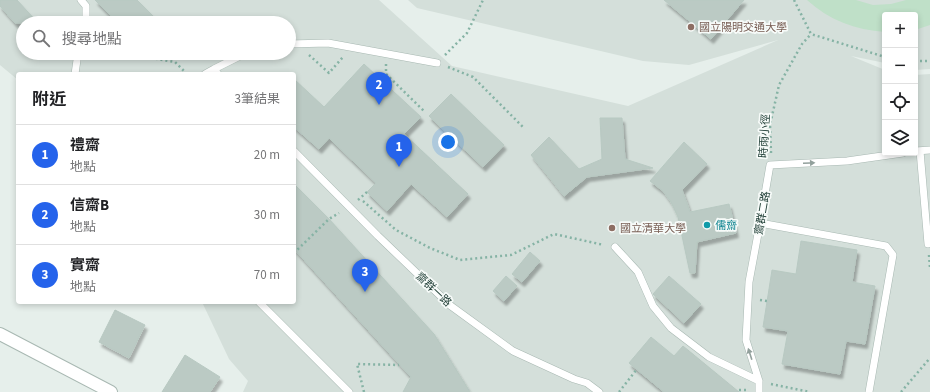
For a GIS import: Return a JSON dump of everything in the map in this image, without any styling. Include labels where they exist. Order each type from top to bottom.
[{"type":"street","points":[[0,334],[111,392]]},
{"type":"lane","points":[[81,0],[86,6],[86,16]]},
{"type":"lane","points":[[296,44],[328,43],[437,62]]},
{"type":"lane","points":[[75,72],[77,60]]},
{"type":"lane","points":[[216,72],[235,60]]},
{"type":"lane","points":[[918,151],[930,150]]},
{"type":"lane","name":"齋群一路","points":[[296,153],[378,236],[451,306],[513,351],[574,379],[587,383],[599,392]]},
{"type":"lane","points":[[770,165],[847,161],[882,156]]},
{"type":"lane","points":[[918,156],[928,219],[928,244]]},
{"type":"lane","name":"齋群二路","points":[[759,392],[759,381],[746,340],[749,282],[770,165]]},
{"type":"lane","points":[[760,223],[886,246],[893,255],[869,392]]},
{"type":"lane","points":[[615,247],[638,272],[653,306],[671,328],[710,357],[759,381]]},
{"type":"lane","points":[[261,304],[349,392]]},
{"type":"path","points":[[483,0],[467,33],[437,62],[473,77],[522,127]]},
{"type":"path","points":[[794,0],[811,34],[882,56]]},
{"type":"path","name":"時雨小徑","points":[[770,165],[772,150],[770,125],[779,85],[802,44],[811,34]]},
{"type":"path","points":[[308,44],[308,54],[329,74],[351,47]]},
{"type":"path","points":[[387,54],[386,74],[424,111]]},
{"type":"path","points":[[163,60],[175,62],[186,72]]},
{"type":"path","points":[[918,61],[930,61]]},
{"type":"path","points":[[359,198],[396,230],[430,248],[460,260],[511,255],[554,234],[615,247]]},
{"type":"path","points":[[296,251],[329,219]]},
{"type":"path","points":[[901,392],[930,358]]},
{"type":"path","points":[[364,392],[357,364],[399,365]]},
{"type":"path","points":[[619,392],[637,369]]},
{"type":"path","points":[[759,381],[810,392]]},
{"type":"shaded area","name":"國立清華大學","points":[[0,0],[379,0],[452,66],[628,106],[778,40],[689,65],[643,61],[417,8],[408,0],[930,0],[930,69],[918,70],[918,12],[882,12],[882,62],[851,56],[882,69],[882,156],[918,156],[918,75],[930,74],[930,392],[243,392],[248,381],[229,359],[203,304],[296,304],[296,72],[16,72],[16,78],[0,65]]},
{"type":"green space","points":[[807,0],[856,0],[873,5],[891,4],[906,0],[930,0],[930,25],[918,29],[918,12],[882,12],[882,32],[874,31],[843,23],[815,7]]},
{"type":"building","points":[[0,0],[17,0],[32,16],[16,16],[15,23],[0,6]]},
{"type":"building","points":[[95,0],[137,0],[153,16],[111,16]]},
{"type":"building","points":[[664,0],[744,0],[711,39]]},
{"type":"building","points":[[364,64],[421,117],[404,134],[468,194],[447,217],[411,184],[387,211],[367,192],[376,183],[329,138],[319,149],[296,129],[296,81],[324,107]]},
{"type":"building","points":[[451,94],[504,145],[483,167],[429,116]]},
{"type":"building","points":[[600,118],[622,118],[625,159],[653,168],[587,177],[564,196],[531,155],[549,137],[579,169],[602,159]]},
{"type":"building","points":[[684,142],[707,164],[682,190],[690,212],[729,204],[736,233],[697,242],[695,273],[690,273],[678,217],[671,202],[663,191],[650,181]]},
{"type":"building","points":[[296,186],[329,219],[434,334],[470,392],[403,392],[411,377],[296,251]]},
{"type":"building","points":[[801,241],[857,250],[852,282],[875,286],[865,344],[846,341],[840,374],[782,364],[788,331],[763,327],[772,270],[796,274]]},
{"type":"building","points":[[530,252],[540,261],[522,282],[512,274]]},
{"type":"building","points":[[506,276],[517,286],[504,301],[493,291]]},
{"type":"building","points":[[669,276],[701,304],[684,323],[653,294]]},
{"type":"building","points":[[115,310],[145,325],[129,358],[99,342]]},
{"type":"building","points":[[651,337],[674,356],[683,346],[739,392],[664,392],[629,363]]},
{"type":"building","points":[[185,355],[220,377],[210,392],[162,392]]},
{"type":"place","name":"國立陽明交通大學","points":[[691,27]]},
{"type":"place","name":"信齋B","points":[[379,105]]},
{"type":"place","name":"禮齋","points":[[399,167]]},
{"type":"place","name":"儒齋","points":[[707,225]]},
{"type":"place","name":"國立清華大學","points":[[612,228]]},
{"type":"place","name":"實齋","points":[[365,292]]}]
